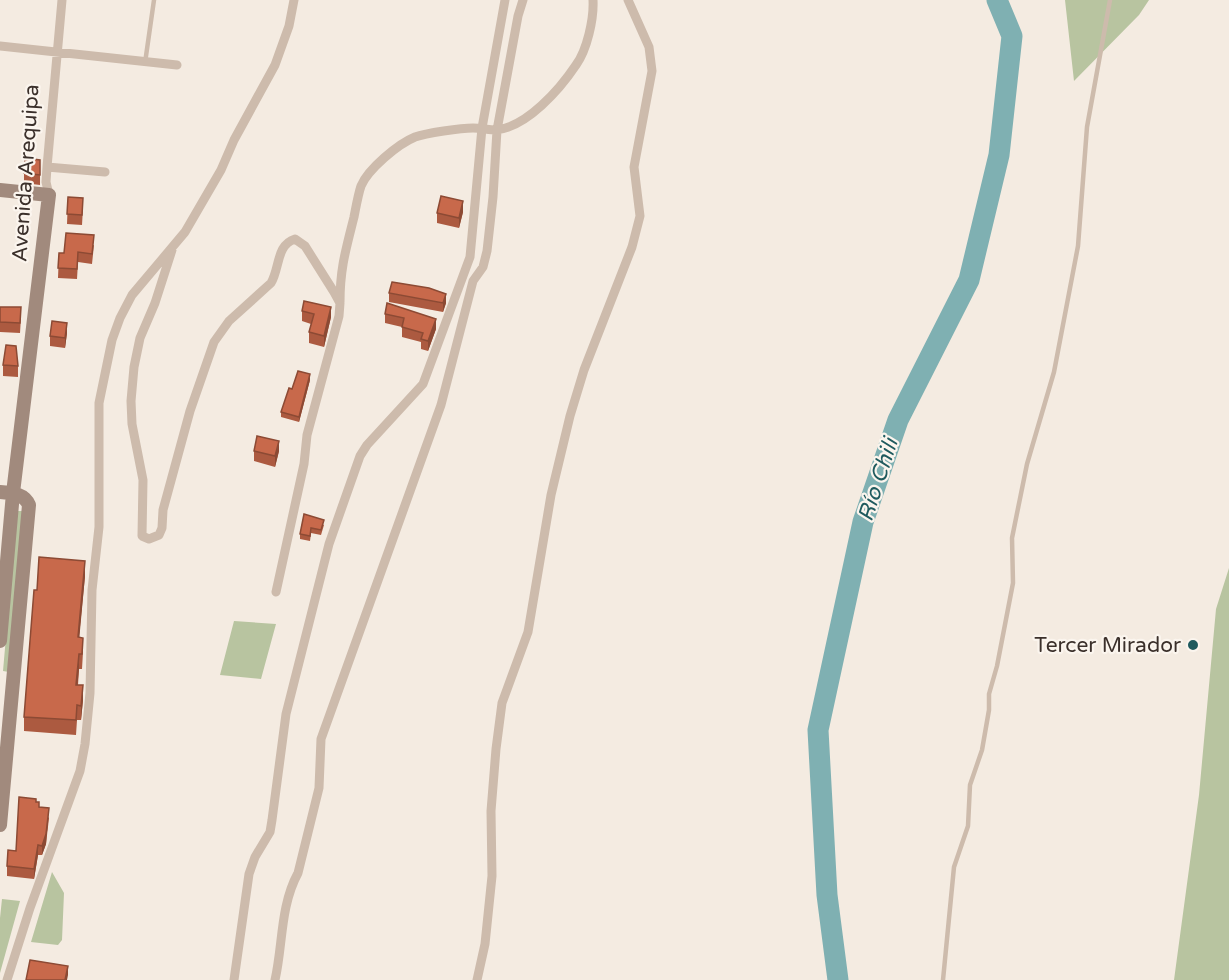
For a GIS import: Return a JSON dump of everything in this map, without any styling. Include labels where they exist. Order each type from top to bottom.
[{"type":"main road","points":[[0,190],[49,195]]},
{"type":"main road","name":"Avenida Arequipa","points":[[0,640],[7,493],[49,195]]},
{"type":"main road","points":[[0,825],[6,692],[29,505],[27,500],[7,493]]},
{"type":"street","name":"Avenida Arequipa","points":[[49,195],[46,182],[47,167],[62,0]]},
{"type":"street","points":[[7,980],[30,908],[80,771],[83,753],[90,693],[92,590],[99,527],[99,403],[112,340],[132,295],[185,232],[221,170],[234,140],[275,65],[289,26],[294,0]]},
{"type":"street","points":[[234,980],[249,874],[255,857],[270,832],[286,714],[329,544],[360,456],[367,445],[423,384],[470,257],[482,128],[505,0]]},
{"type":"street","points":[[275,980],[288,899],[298,873],[319,788],[321,739],[394,530],[441,405],[473,281],[483,267],[493,197],[497,130],[523,0]]},
{"type":"street","points":[[276,592],[304,465],[307,435],[339,316],[340,275],[362,184],[390,153],[417,136],[473,128],[497,130],[515,124],[536,111],[577,64],[594,11],[593,0]]},
{"type":"street","points":[[477,980],[485,944],[492,876],[491,811],[502,703],[528,632],[551,495],[570,416],[584,370],[632,247],[640,216],[634,167],[652,71],[649,47],[628,0]]},
{"type":"street","points":[[0,46],[177,65]]},
{"type":"street","points":[[47,167],[105,172]]},
{"type":"street","points":[[175,244],[141,338],[134,367],[131,400],[132,424],[143,480],[142,536],[149,539],[159,535],[162,528],[163,510],[190,411],[214,342],[229,321],[271,283],[286,243],[296,240],[305,246],[340,303]]},
{"type":"lane","points":[[145,63],[154,0]]},
{"type":"lane","points":[[943,980],[954,867],[968,826],[970,785],[982,750],[989,710],[989,694],[997,666],[1013,583],[1012,538],[1028,464],[1054,372],[1078,246],[1088,127],[1110,0]]},
{"type":"green space","points":[[1065,0],[1149,0],[1139,15],[1074,81]]},
{"type":"green space","points":[[17,511],[23,511],[9,672],[3,671]]},
{"type":"green space","points":[[1229,568],[1229,980],[1174,980],[1199,795],[1216,609]]},
{"type":"green space","points":[[234,621],[276,624],[261,679],[220,675]]},
{"type":"green space","points":[[52,872],[64,893],[62,940],[58,945],[31,942]]},
{"type":"green space","points":[[2,899],[20,901],[0,973],[0,918]]},
{"type":"building","points":[[25,158],[40,160],[40,175],[24,173]]},
{"type":"building","points":[[441,196],[463,201],[459,218],[437,213]]},
{"type":"building","points":[[68,197],[83,198],[82,215],[67,214]]},
{"type":"building","points":[[66,233],[94,235],[92,254],[78,252],[77,269],[58,268],[59,253],[64,253]]},
{"type":"building","points":[[392,282],[429,288],[446,294],[443,303],[389,293]]},
{"type":"building","points":[[304,301],[331,307],[324,336],[309,332],[314,314],[302,311]]},
{"type":"building","points":[[387,303],[436,319],[428,341],[421,339],[423,333],[402,327],[404,318],[385,314]]},
{"type":"building","points":[[0,307],[21,307],[20,323],[0,322]]},
{"type":"building","points":[[52,321],[67,323],[65,338],[50,336]]},
{"type":"building","points":[[6,345],[16,346],[18,366],[3,365]]},
{"type":"building","points":[[298,371],[310,374],[299,417],[281,412],[289,388],[292,389]]},
{"type":"building","points":[[257,436],[279,441],[275,456],[254,451]]},
{"type":"building","points":[[304,514],[324,520],[321,530],[311,528],[310,536],[300,534]]},
{"type":"building","points":[[39,557],[85,561],[78,637],[83,638],[82,654],[79,654],[76,685],[83,685],[81,706],[77,705],[76,720],[24,717],[34,590],[37,590]]},
{"type":"building","points":[[19,797],[36,799],[39,807],[49,808],[46,834],[42,846],[38,845],[34,869],[7,866],[8,850],[16,851]]},
{"type":"building","points":[[30,960],[68,966],[65,980],[26,980]]},
{"type":"waterway","name":"Río Chili","points":[[838,980],[827,895],[818,730],[863,522],[898,420],[969,280],[999,155],[1012,36],[997,0]]},
{"type":"place","name":"Tercer Mirador","points":[[1193,645]]}]
